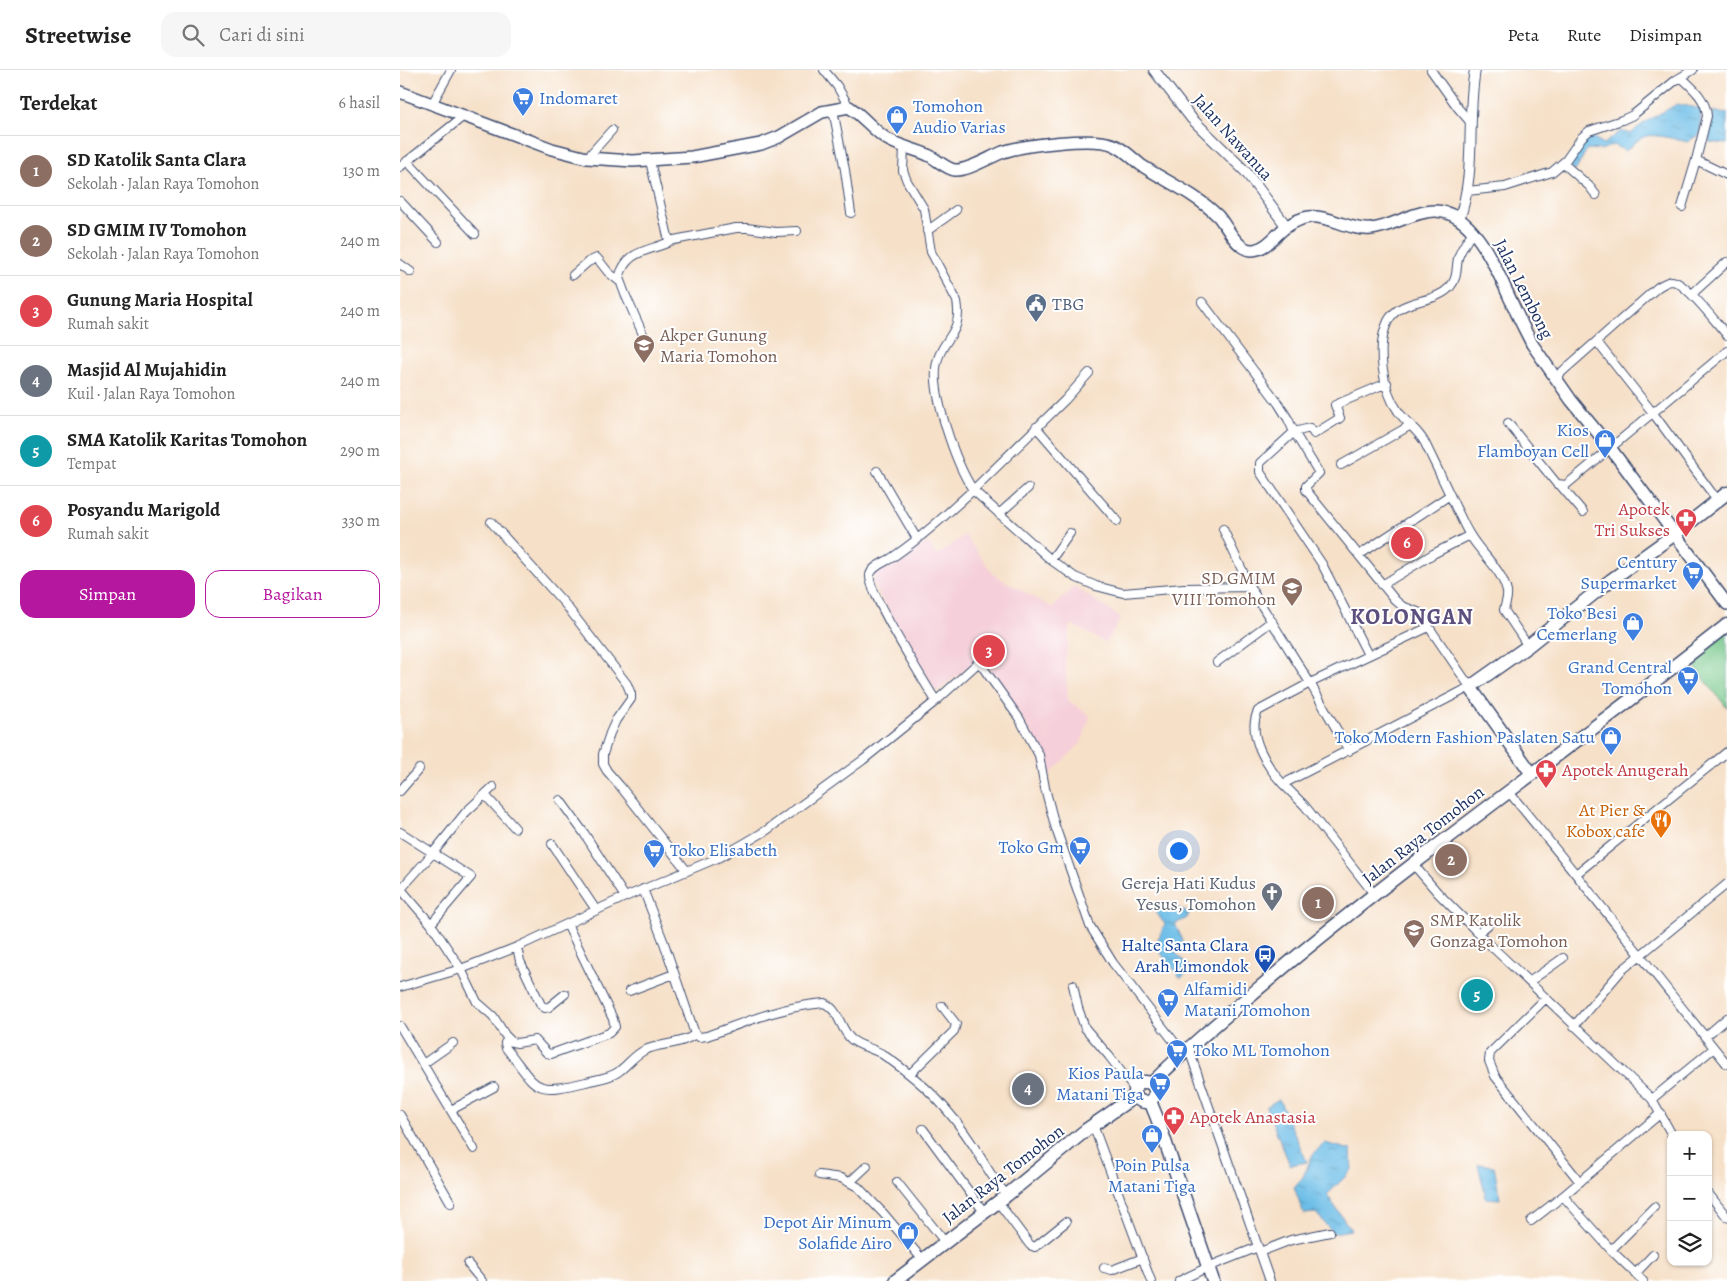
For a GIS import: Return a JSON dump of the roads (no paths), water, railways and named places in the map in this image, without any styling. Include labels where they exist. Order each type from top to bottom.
[{"type":"main road","points":[[400,92],[552,149],[587,158],[650,161],[692,157],[762,144],[779,137],[822,112],[849,107],[878,132],[904,147]]},
{"type":"main road","name":"Jalan Lembong","points":[[904,147],[920,151],[955,170],[1021,148],[1067,142],[1104,141],[1122,150],[1139,164],[1198,200],[1224,223],[1243,248],[1251,251],[1265,246],[1287,227],[1309,217],[1362,229],[1374,229],[1432,211],[1444,211],[1459,219],[1485,246],[1532,344],[1555,378],[1611,449],[1727,604]]},
{"type":"main road","points":[[1532,774],[1470,687],[1528,646],[1722,496]]},
{"type":"main road","name":"Jalan Raya Tomohon","points":[[895,1281],[1135,1093],[1140,1083],[1151,1084],[1185,1050],[1374,894],[1727,625]]},
{"type":"main road","points":[[1135,1093],[1142,1102],[1150,1101],[1155,1094],[1151,1084]]},
{"type":"main road","points":[[1150,1101],[1213,1281]]},
{"type":"street","points":[[432,104],[451,70]]},
{"type":"street","points":[[824,70],[837,86],[849,107]]},
{"type":"street","name":"Jalan Nawanua","points":[[1154,70],[1192,119],[1246,172],[1287,227]]},
{"type":"street","points":[[1430,70],[1471,123]]},
{"type":"street","points":[[1459,219],[1467,192],[1470,168],[1475,70]]},
{"type":"street","points":[[1467,192],[1505,187],[1552,172],[1563,163],[1582,137],[1589,131],[1633,115],[1681,77],[1693,70]]},
{"type":"street","points":[[1681,77],[1699,94],[1707,110],[1706,122],[1682,207]]},
{"type":"street","points":[[833,110],[851,213]]},
{"type":"street","points":[[400,166],[465,115]]},
{"type":"street","points":[[587,158],[612,130]]},
{"type":"street","points":[[904,147],[903,171],[906,181],[924,209],[931,252],[953,292],[958,310],[957,323],[952,336],[937,359],[935,382],[963,474],[973,490],[1050,560],[1076,577],[1096,586],[1123,593],[1154,592],[1184,588],[1250,587]]},
{"type":"street","points":[[1696,160],[1727,175]]},
{"type":"street","points":[[407,161],[475,234]]},
{"type":"street","points":[[650,161],[669,241]]},
{"type":"street","points":[[1563,163],[1596,194]]},
{"type":"street","points":[[400,201],[438,242]]},
{"type":"street","points":[[927,231],[956,210]]},
{"type":"street","points":[[646,341],[620,281],[620,274],[632,256],[667,244],[669,241],[736,228],[776,232],[797,231]]},
{"type":"street","points":[[1473,232],[1458,259],[1458,271],[1449,287],[1438,294],[1397,309],[1388,322],[1381,340],[1383,369],[1391,399],[1397,410],[1420,435],[1470,535],[1493,564],[1504,585],[1507,593],[1504,610],[1528,646]]},
{"type":"street","points":[[573,275],[588,262],[597,258],[608,272],[620,281]]},
{"type":"street","points":[[1692,294],[1727,262]]},
{"type":"street","points":[[400,264],[411,272]]},
{"type":"street","points":[[1555,378],[1658,287],[1669,281],[1677,282],[1692,294],[1727,335]]},
{"type":"street","points":[[1202,302],[1278,403],[1319,473],[1306,486],[1306,490],[1382,586],[1402,606],[1420,613],[1470,687],[1283,784]]},
{"type":"street","points":[[1597,342],[1722,496]]},
{"type":"street","points":[[1560,485],[1566,485],[1611,449],[1727,351]]},
{"type":"street","points":[[936,700],[884,611],[869,579],[873,569],[937,524],[1065,400],[1089,373]]},
{"type":"street","points":[[1368,655],[1322,564],[1260,472],[1260,463],[1294,432],[1310,428],[1314,434],[1340,418],[1336,405],[1387,383]]},
{"type":"street","points":[[1508,424],[1549,475],[1583,512]]},
{"type":"street","points":[[1341,465],[1411,425]]},
{"type":"street","points":[[1036,427],[1117,521]]},
{"type":"street","points":[[876,471],[917,539]]},
{"type":"street","points":[[999,514],[1028,488]]},
{"type":"street","points":[[1359,555],[1450,495]]},
{"type":"street","points":[[490,522],[565,604],[627,684],[631,699],[616,720],[610,733],[603,754],[603,764],[687,871]]},
{"type":"street","points":[[1223,529],[1250,587],[1310,683],[1349,751]]},
{"type":"street","points":[[1050,560],[1070,533]]},
{"type":"street","points":[[1382,586],[1433,554],[1470,535]]},
{"type":"street","points":[[1217,662],[1272,621]]},
{"type":"street","points":[[1374,894],[1315,818],[1268,767],[1262,756],[1256,736],[1256,715],[1262,709],[1310,683],[1429,627]]},
{"type":"street","points":[[400,987],[461,969],[517,947],[643,889],[720,857],[767,830],[863,760],[979,662],[1019,718],[1039,755],[1051,811],[1090,926],[1113,963],[1185,1050],[1270,1281]]},
{"type":"street","points":[[1576,874],[1727,752]]},
{"type":"street","points":[[400,791],[419,769]]},
{"type":"street","points":[[493,787],[466,812],[433,853],[400,889],[431,924],[461,969],[477,1002],[493,1016],[508,1039],[517,1043],[534,1040],[547,1053],[554,1054],[609,1033],[615,1027],[613,1019],[567,924]]},
{"type":"street","points":[[1508,791],[1727,1064]]},
{"type":"street","points":[[485,795],[515,828]]},
{"type":"street","points":[[560,800],[584,833],[625,897]]},
{"type":"street","points":[[400,832],[471,877],[431,924]]},
{"type":"street","points":[[552,844],[596,910]]},
{"type":"street","points":[[1413,864],[1438,893],[1478,933],[1652,1100],[1670,1131]]},
{"type":"street","points":[[1574,1026],[1615,977],[1727,884]]},
{"type":"street","points":[[643,889],[695,1034],[699,1037],[707,1036],[772,1012],[824,1004],[833,1009],[850,1038],[872,1048],[910,1074],[945,1107],[972,1144],[1030,1244],[1035,1247],[1066,1222]]},
{"type":"street","points":[[1478,933],[1488,925]]},
{"type":"street","points":[[517,947],[520,960],[540,1005],[545,1008],[548,1007],[566,994]]},
{"type":"street","points":[[1529,982],[1563,958]]},
{"type":"street","points":[[629,992],[674,974]]},
{"type":"street","points":[[1073,985],[1085,1028],[1109,1056],[1135,1093]]},
{"type":"street","points":[[1546,998],[1490,1053],[1489,1061],[1495,1076],[1580,1182]]},
{"type":"street","points":[[910,1074],[954,1031],[956,1024],[942,1006]]},
{"type":"street","points":[[1705,1037],[1727,1018]]},
{"type":"street","points":[[400,1026],[474,1149]]},
{"type":"street","points":[[508,1039],[505,1043],[506,1048],[530,1080],[544,1089],[556,1089],[612,1075],[646,1049],[688,1039],[695,1034]]},
{"type":"street","points":[[423,1064],[453,1043]]},
{"type":"street","points":[[1652,1100],[1714,1048]]},
{"type":"street","points":[[451,1110],[494,1087]]},
{"type":"street","points":[[1531,1221],[1580,1182],[1660,1113]]},
{"type":"street","points":[[400,1115],[451,1203]]},
{"type":"street","points":[[1094,1125],[1151,1281]]},
{"type":"street","points":[[923,1128],[984,1212]]},
{"type":"street","points":[[850,1182],[867,1166]]},
{"type":"street","points":[[819,1175],[841,1178],[858,1187],[922,1259]]},
{"type":"street","points":[[897,1182],[946,1242]]},
{"type":"street","points":[[1563,1196],[1611,1250],[1643,1281]]},
{"type":"street","points":[[1712,1198],[1727,1217]]},
{"type":"street","points":[[1611,1250],[1654,1206]]},
{"type":"street","points":[[1179,1281],[1208,1267],[1259,1250],[1291,1240],[1330,1232]]},
{"type":"street","points":[[1635,1274],[1653,1255]]},
{"type":"street","points":[[1104,1268],[1112,1270],[1142,1258]]},
{"type":"street","points":[[468,1264],[482,1281]]},
{"type":"water","points":[[1677,104],[1701,109],[1700,134],[1687,142],[1660,136],[1646,136],[1638,140],[1626,151],[1613,145],[1601,150],[1587,149],[1576,170],[1568,166],[1590,136],[1604,144],[1621,131],[1631,134],[1647,121]]},
{"type":"water","points":[[1714,111],[1725,114],[1727,112],[1727,144],[1709,142]]},
{"type":"water","points":[[1156,903],[1168,912],[1178,908],[1189,913],[1187,918],[1175,924],[1183,941],[1175,952],[1191,969],[1181,978],[1155,946],[1165,924],[1152,908]]},
{"type":"water","points":[[1279,1099],[1307,1162],[1290,1165],[1266,1107]]},
{"type":"water","points":[[1325,1143],[1351,1150],[1352,1170],[1327,1195],[1351,1230],[1333,1233],[1316,1213],[1304,1214],[1294,1187],[1303,1177],[1313,1154]]},
{"type":"water","points":[[1478,1164],[1494,1166],[1500,1199],[1486,1198]]},
{"type":"place","name":"Indomaret","points":[[523,117]]},
{"type":"place","name":"Tomohon Audio Varias","points":[[897,135]]},
{"type":"place","name":"TBG","points":[[1036,323]]},
{"type":"place","name":"Akper Gunung Maria Tomohon","points":[[644,364]]},
{"type":"place","name":"Kios Flamboyan Cell","points":[[1605,459]]},
{"type":"place","name":"Apotek Tri Sukses","points":[[1686,538]]},
{"type":"place","name":"Posyandu Marigold","points":[[1407,543]]},
{"type":"place","name":"Century Supermarket","points":[[1693,591]]},
{"type":"place","name":"SD GMIM VIII Tomohon","points":[[1292,607]]},
{"type":"place","name":"Toko Besi Cemerlang","points":[[1633,642]]},
{"type":"place","name":"Gunung Maria Hospital","points":[[989,651]]},
{"type":"place","name":"Grand Central Tomohon","points":[[1688,696]]},
{"type":"place","name":"Toko Modern Fashion Paslaten Satu","points":[[1611,756]]},
{"type":"place","name":"Apotek Anugerah","points":[[1546,789]]},
{"type":"place","name":"At Pier & Kobox cafe","points":[[1661,839]]},
{"type":"place","name":"SD GMIM IV Tomohon","points":[[1451,860]]},
{"type":"place","name":"Toko Gm","points":[[1080,866]]},
{"type":"place","name":"Toko Elisabeth","points":[[654,869]]},
{"type":"place","name":"SD Katolik Santa Clara","points":[[1318,903]]},
{"type":"place","name":"Gereja Hati Kudus Yesus, Tomohon","points":[[1272,912]]},
{"type":"place","name":"SMP Katolik Gonzaga Tomohon","points":[[1414,949]]},
{"type":"place","name":"Halte Santa Clara Arah Limondok","points":[[1265,974]]},
{"type":"place","name":"SMA Katolik Karitas Tomohon","points":[[1477,995]]},
{"type":"place","name":"Alfamidi Matani Tomohon","points":[[1168,1018]]},
{"type":"place","name":"Toko ML Tomohon","points":[[1177,1069]]},
{"type":"place","name":"Masjid Al Mujahidin","points":[[1028,1089]]},
{"type":"place","name":"Kios Paula Matani Tiga","points":[[1160,1102]]},
{"type":"place","name":"Apotek Anastasia","points":[[1174,1136]]},
{"type":"place","name":"Poin Pulsa Matani Tiga","points":[[1152,1154]]},
{"type":"place","name":"Depot Air Minum Solafide Airo","points":[[908,1251]]},
{"type":"district","name":"KOLONGAN","points":[[1412,617]]}]
